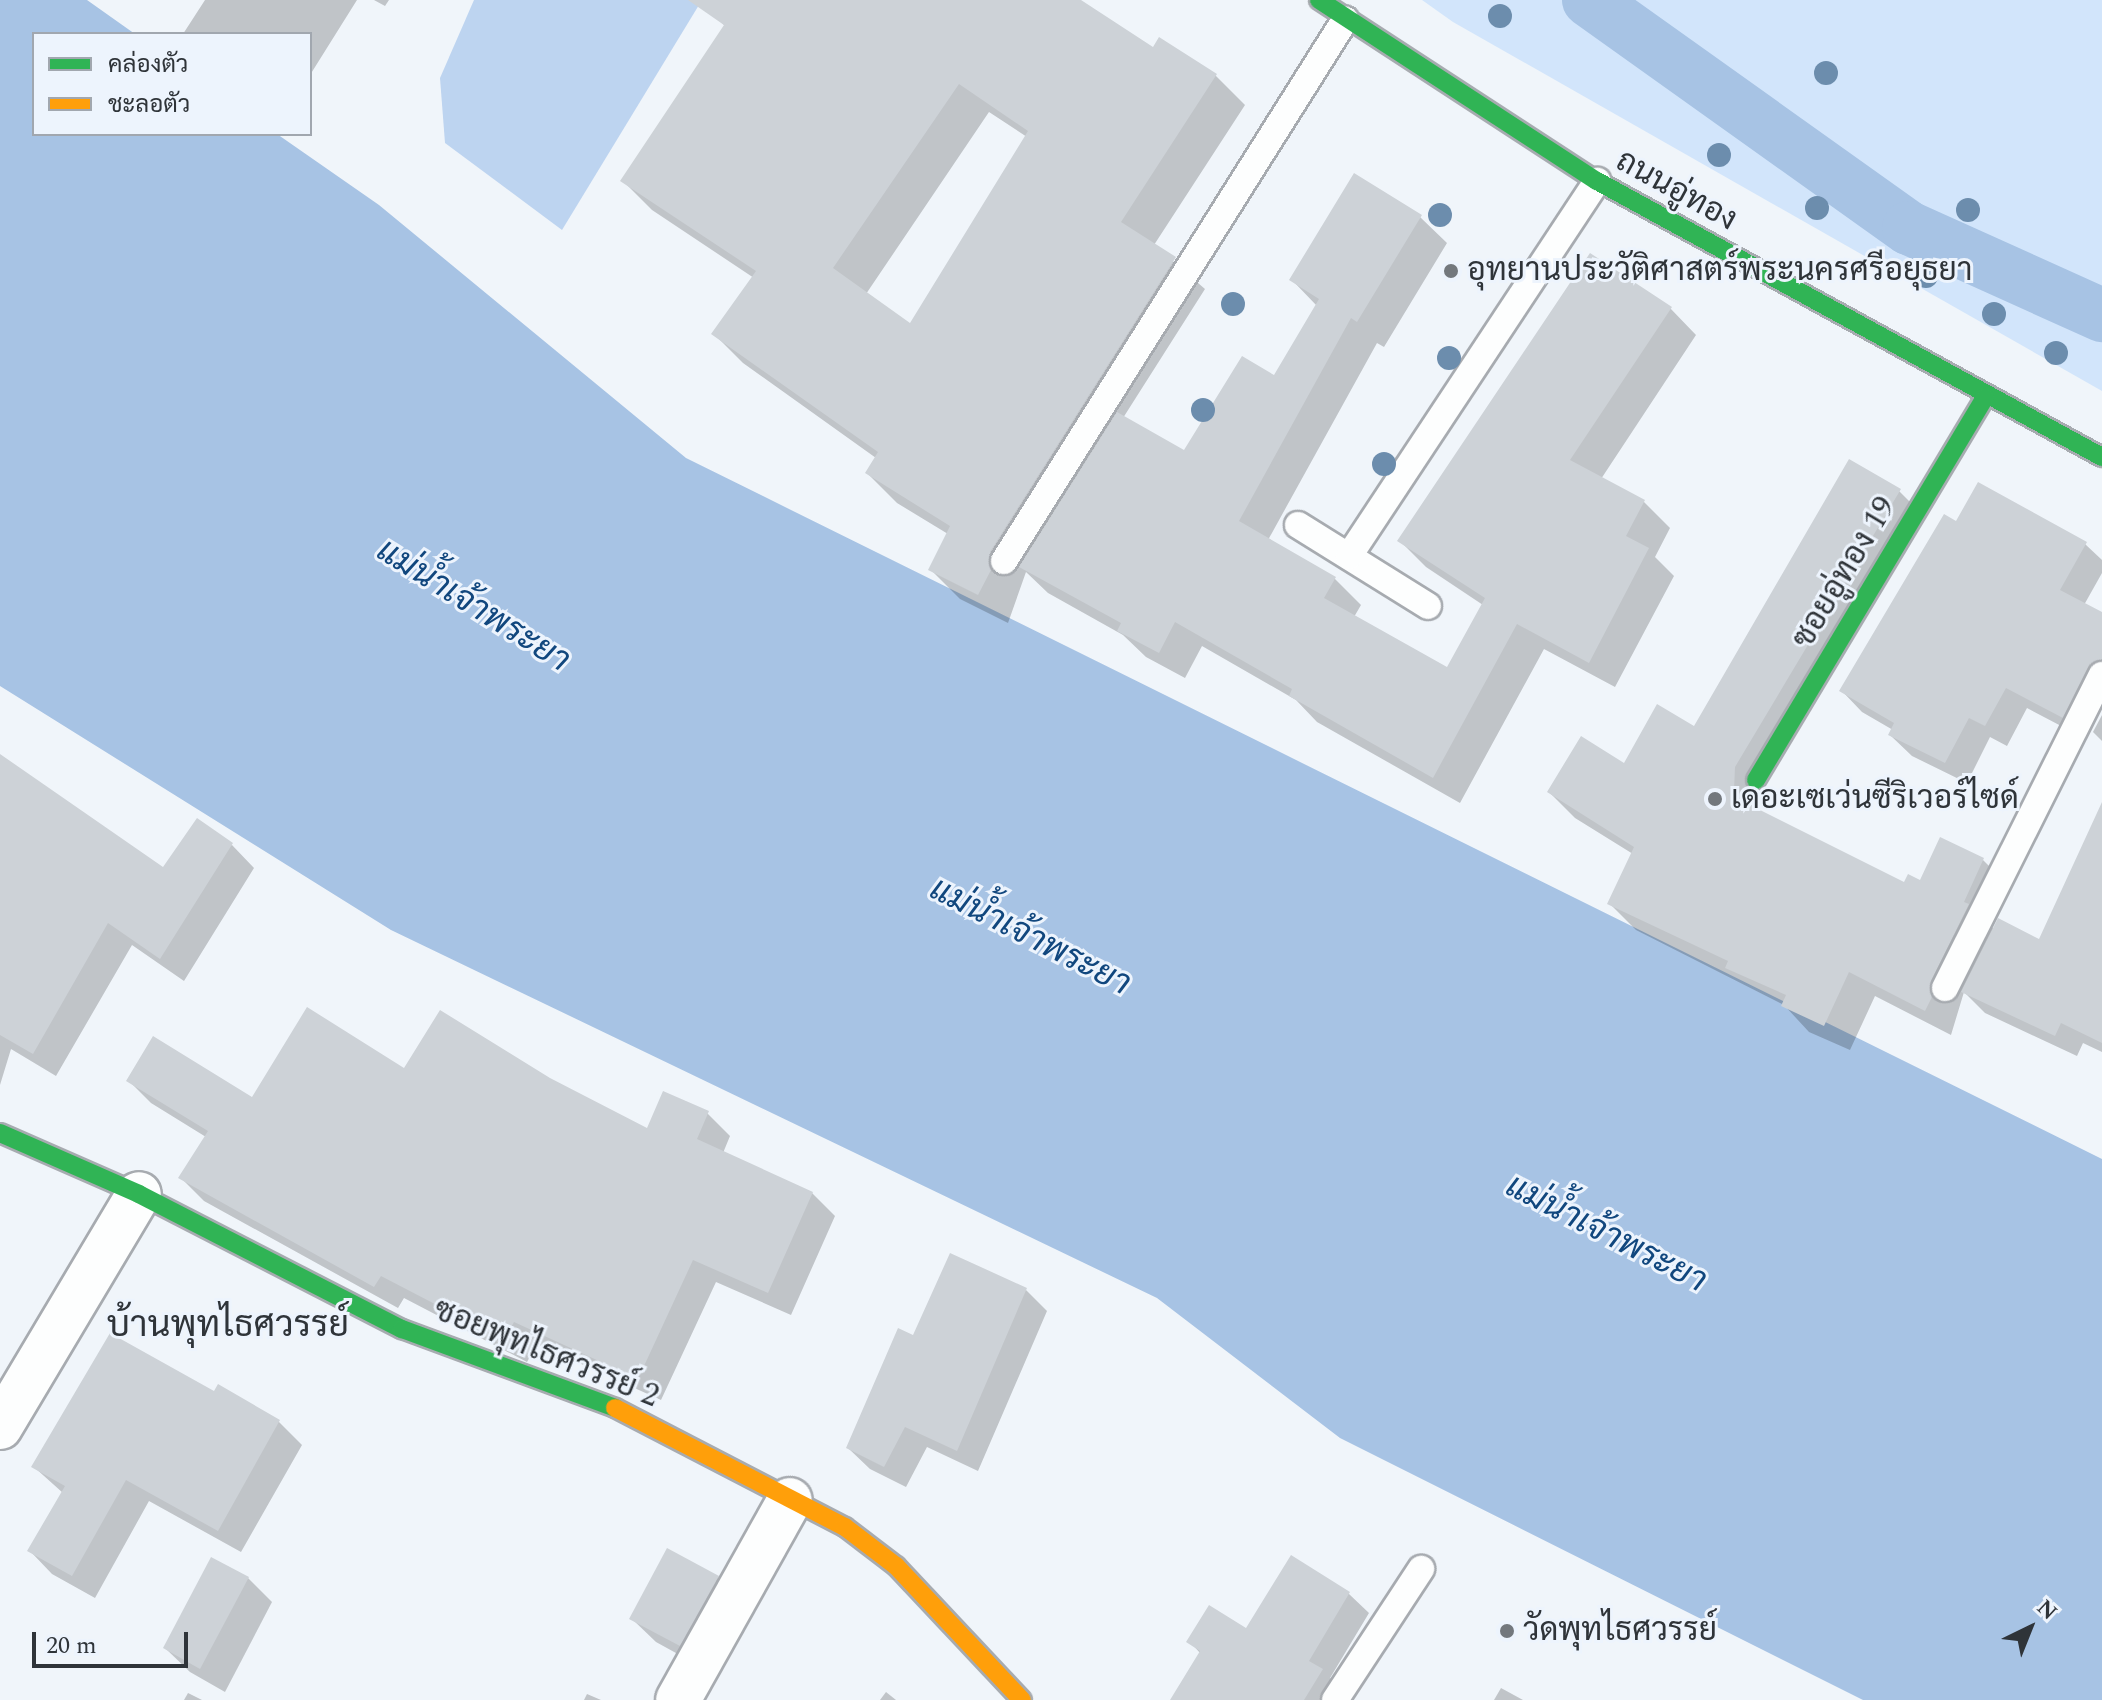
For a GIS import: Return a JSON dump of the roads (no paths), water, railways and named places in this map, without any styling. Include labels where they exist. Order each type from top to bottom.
[{"type":"street","name":"ถนนอู่ทอง","points":[[1319,0],[1345,20],[1597,181],[1985,397],[2102,457]]},
{"type":"street","name":"ซอยอู่ทอง 19","points":[[1756,780],[1985,397]]},
{"type":"street","name":"ซอยพุทไธศวรรย์ 2","points":[[0,1133],[139,1194],[402,1329],[617,1409],[845,1527],[896,1566],[1022,1700]]},
{"type":"street","points":[[0,1427],[139,1194]]},
{"type":"street","points":[[678,1700],[790,1500]]},
{"type":"lane","points":[[1004,561],[1345,20]]},
{"type":"lane","points":[[1349,556],[1597,181]]},
{"type":"lane","points":[[1298,525],[1428,606]]},
{"type":"lane","points":[[1945,988],[2102,675]]},
{"type":"lane","points":[[1335,1700],[1421,1569]]},
{"type":"water","name":"แม่น้ำเจ้าพระยา","points":[[0,0],[87,0],[132,32],[32,32],[32,136],[280,136],[379,205],[686,458],[2102,1159],[2102,1700],[1863,1700],[1340,1438],[1157,1298],[391,930],[0,686]]},
{"type":"waterway","points":[[1589,0],[1909,228],[2102,315]]},
{"type":"place","name":"อุทยานประวัติศาสตร์พระนครศรีอยุธยา","points":[[1451,271]]},
{"type":"place","name":"เดอะเซเว่นซีริเวอร์ไซด์","points":[[1715,799]]},
{"type":"place","name":"วัดพุทไธศวรรย์","points":[[1507,1631]]},
{"type":"district","name":"บ้านพุทไธศวรรย์","points":[[228,1326]]}]
